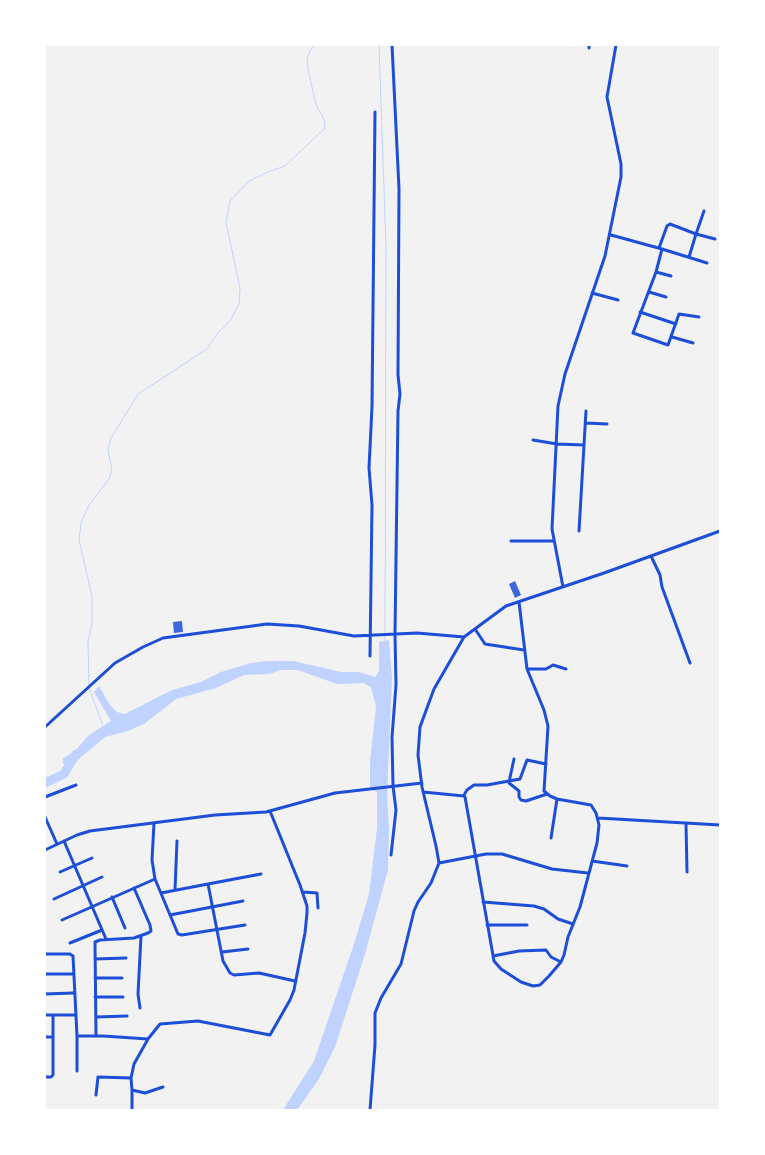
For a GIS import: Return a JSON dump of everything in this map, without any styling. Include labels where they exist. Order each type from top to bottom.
[{"type":"street","points":[[391,855],[396,810],[391,786],[392,728],[396,685],[393,634],[400,394],[398,375],[399,189],[392,45]]},
{"type":"street","points":[[563,587],[554,541],[552,518],[558,406],[561,387],[605,256],[622,173],[607,97],[616,45]]},
{"type":"street","points":[[370,656],[372,636],[372,505],[369,468],[372,407],[375,112]]},
{"type":"street","points":[[689,257],[704,212]]},
{"type":"street","points":[[699,317],[680,313],[672,337],[667,345],[634,334],[633,332],[656,272],[669,224],[715,239]]},
{"type":"street","points":[[610,235],[706,263]]},
{"type":"street","points":[[656,272],[671,276]]},
{"type":"street","points":[[649,292],[666,297]]},
{"type":"street","points":[[592,293],[618,300]]},
{"type":"street","points":[[640,312],[676,324]]},
{"type":"street","points":[[672,337],[692,343]]},
{"type":"street","points":[[579,531],[586,410]]},
{"type":"street","points":[[586,423],[607,424]]},
{"type":"street","points":[[533,440],[557,444],[584,445]]},
{"type":"street","points":[[370,1110],[376,1045],[375,1013],[381,998],[401,964],[414,911],[431,883],[439,863],[423,792],[418,748],[422,720],[434,689],[464,637],[498,610],[720,531]]},
{"type":"street","points":[[511,541],[554,541]]},
{"type":"street","points":[[651,556],[660,576],[662,587],[690,663]]},
{"type":"street","points":[[464,796],[467,800],[494,963],[520,982],[533,986],[540,985],[561,962],[580,907],[592,861],[598,837],[598,818],[591,805],[557,799],[547,794],[544,786],[548,726],[544,710],[527,669],[518,602]]},
{"type":"street","points":[[45,726],[115,663],[129,654],[171,636],[267,624],[299,626],[354,636],[418,633],[464,637]]},
{"type":"street","points":[[475,629],[485,644],[524,650]]},
{"type":"street","points":[[527,669],[546,668],[553,665],[566,669]]},
{"type":"street","points":[[508,782],[514,759]]},
{"type":"street","points":[[464,796],[467,790],[474,785],[508,782],[521,778],[527,760],[546,764]]},
{"type":"street","points":[[508,782],[519,791],[519,797],[522,800],[526,801],[547,794]]},
{"type":"street","points":[[45,850],[90,831],[215,815],[270,812],[335,793],[422,783]]},
{"type":"street","points":[[45,797],[76,785]]},
{"type":"street","points":[[423,792],[464,796]]},
{"type":"street","points":[[550,838],[557,799]]},
{"type":"street","points":[[132,1110],[131,1078],[134,1064],[148,1039],[160,1024],[198,1021],[268,1035],[290,1000],[296,981],[307,917],[307,906],[270,812]]},
{"type":"street","points":[[45,817],[57,844]]},
{"type":"street","points":[[598,818],[720,825]]},
{"type":"street","points":[[154,823],[152,860],[155,879],[179,935],[245,925]]},
{"type":"street","points":[[686,823],[687,872]]},
{"type":"street","points":[[64,841],[106,939]]},
{"type":"street","points":[[175,890],[177,841]]},
{"type":"street","points":[[439,863],[475,856],[502,854],[552,869],[588,873]]},
{"type":"street","points":[[60,872],[92,858]]},
{"type":"street","points":[[592,861],[627,866]]},
{"type":"street","points":[[161,893],[261,874]]},
{"type":"street","points":[[54,899],[102,877]]},
{"type":"street","points":[[62,920],[155,879]]},
{"type":"street","points":[[208,884],[223,961],[232,974],[256,973],[296,981]]},
{"type":"street","points":[[96,1036],[94,947],[96,941],[140,936],[150,932],[151,927],[134,888]]},
{"type":"street","points":[[303,892],[317,893],[318,908]]},
{"type":"street","points":[[112,897],[125,928]]},
{"type":"street","points":[[170,915],[243,901]]},
{"type":"street","points":[[483,902],[534,906],[544,909],[558,919],[573,924]]},
{"type":"street","points":[[487,925],[527,925]]},
{"type":"street","points":[[70,943],[102,930]]},
{"type":"street","points":[[140,936],[138,994],[140,1008]]},
{"type":"street","points":[[222,952],[248,949]]},
{"type":"street","points":[[492,956],[519,951],[546,950],[551,957],[561,962]]},
{"type":"street","points":[[45,954],[72,955],[77,1036],[77,1071]]},
{"type":"street","points":[[95,959],[126,958]]},
{"type":"street","points":[[45,974],[74,974]]},
{"type":"street","points":[[95,978],[122,978]]},
{"type":"street","points":[[45,994],[74,993]]},
{"type":"street","points":[[95,997],[123,997]]},
{"type":"street","points":[[45,1015],[75,1015]]},
{"type":"street","points":[[45,1077],[53,1075],[53,1016]]},
{"type":"street","points":[[96,1017],[127,1016]]},
{"type":"street","points":[[77,1036],[148,1039]]},
{"type":"street","points":[[45,1037],[53,1037]]},
{"type":"street","points":[[96,1095],[98,1077],[131,1078]]},
{"type":"street","points":[[132,1090],[145,1093],[163,1087]]},
{"type":"water","points":[[389,640],[392,678],[387,794],[389,827],[388,870],[365,954],[335,1047],[319,1079],[297,1110],[283,1110],[314,1061],[369,894],[377,828],[377,792],[370,789],[370,762],[376,706],[371,687],[363,683],[337,684],[298,670],[281,670],[269,674],[244,675],[216,688],[176,699],[144,724],[128,731],[105,737],[74,763],[63,764],[63,758],[74,752],[89,735],[111,721],[94,692],[99,686],[110,705],[117,712],[125,714],[172,690],[201,682],[221,672],[251,663],[293,661],[341,672],[359,672],[375,677],[379,671],[379,642]]},
{"type":"building","points":[[515,581],[521,595],[515,598],[509,584]]},
{"type":"building","points":[[182,621],[183,632],[174,633],[173,622]]},
{"type":"waterway","points":[[103,726],[89,688],[88,642],[92,623],[92,596],[79,540],[81,523],[89,505],[109,479],[112,470],[108,450],[111,438],[138,394],[207,349],[218,333],[230,321],[239,304],[240,288],[226,222],[230,201],[249,181],[285,166],[325,128],[324,119],[316,105],[308,69],[307,57],[316,45]]},
{"type":"waterway","points":[[379,45],[386,247],[385,642]]},
{"type":"waterway","points":[[45,783],[64,774],[76,754]]}]
